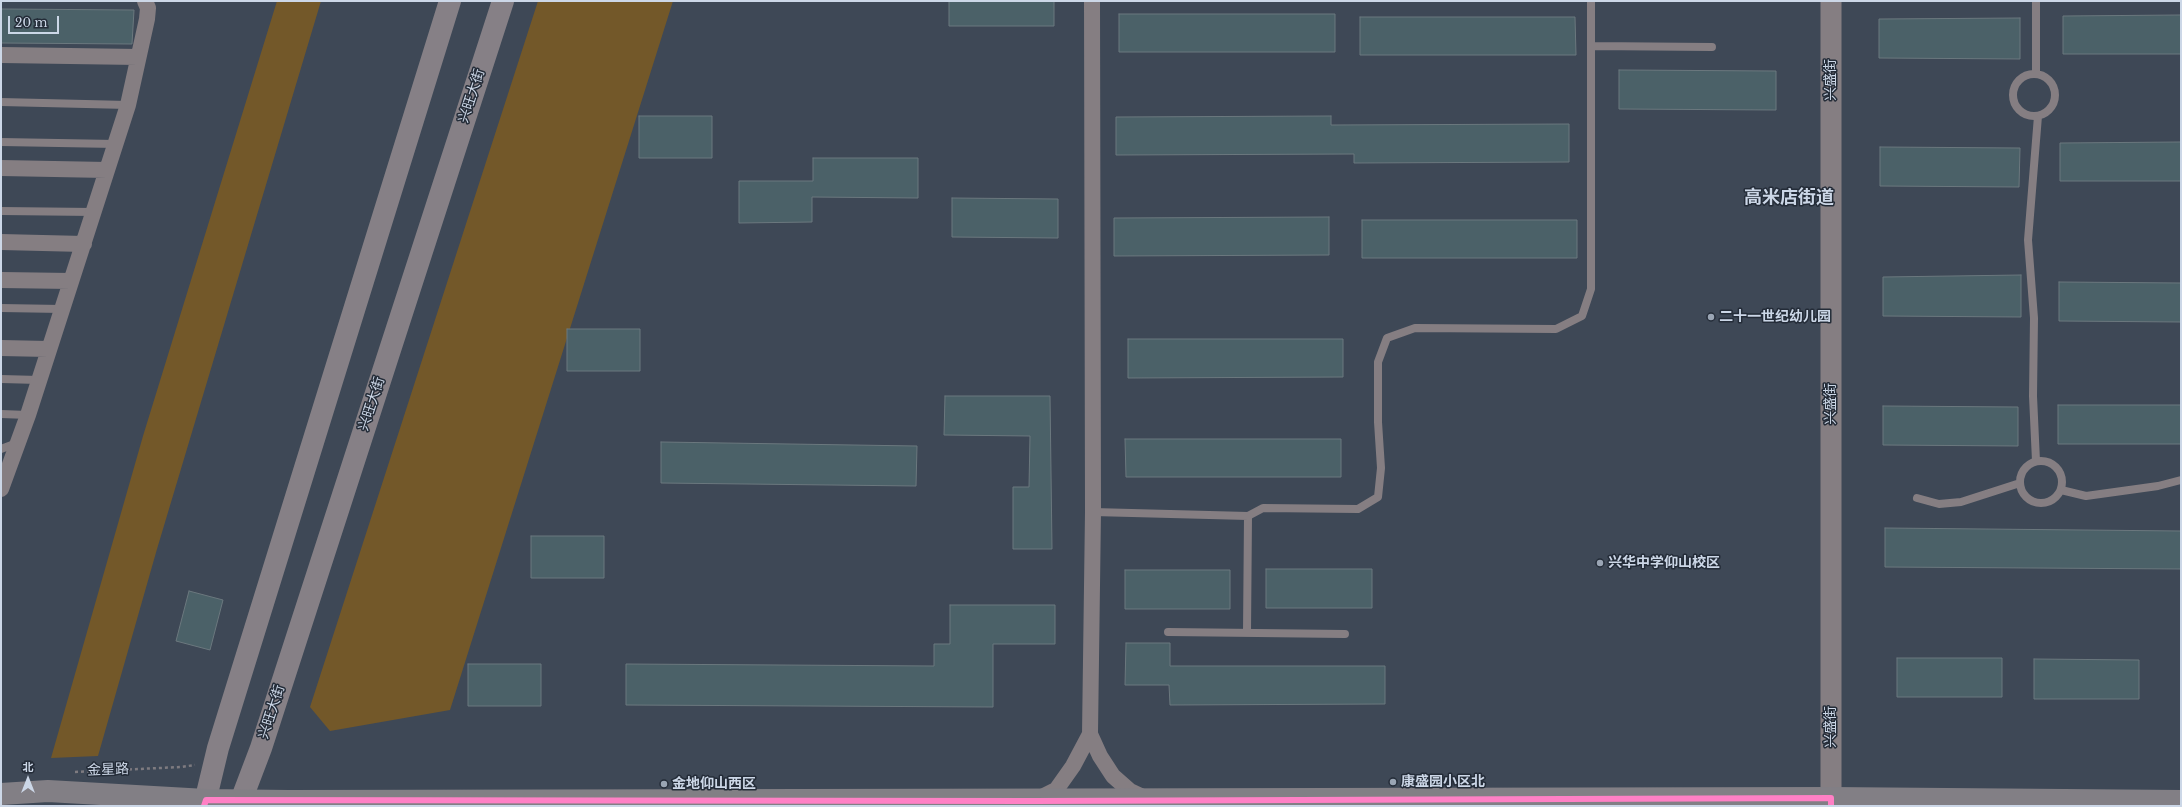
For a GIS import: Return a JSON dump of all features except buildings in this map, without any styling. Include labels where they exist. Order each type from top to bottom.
[{"type":"main road","points":[[205,803],[218,748],[450,1]]},
{"type":"main road","name":"兴旺大街","points":[[240,803],[261,748],[503,1]]},
{"type":"main road","points":[[1,794],[48,791],[205,803]]},
{"type":"main road","points":[[146,806],[205,803],[1150,800],[1831,802],[2181,801]]},
{"type":"street","points":[[2,486],[28,415],[48,349],[84,244],[128,105],[147,19],[148,8],[145,1]]},
{"type":"street","points":[[1092,1],[1093,512],[1090,734],[1100,756],[1113,776],[1130,791],[1150,800]]},
{"type":"street","name":"兴盛街","points":[[1831,1],[1831,802]]},
{"type":"street","points":[[1,56],[138,57]]},
{"type":"street","points":[[1,168],[107,170]]},
{"type":"street","points":[[1,242],[84,244]]},
{"type":"street","points":[[1,280],[71,281]]},
{"type":"street","points":[[1,348],[48,349]]},
{"type":"street","points":[[1034,801],[1056,790],[1073,766],[1090,734]]},
{"type":"lane","points":[[1093,512],[1248,516],[1263,508],[1358,509],[1378,497],[1381,468],[1378,422],[1378,362],[1387,338],[1415,328],[1556,329],[1582,316],[1591,289],[1591,1]]},
{"type":"lane","points":[[2036,1],[2036,73]]},
{"type":"lane","points":[[1591,46],[1712,47]]},
{"type":"lane","points":[[2036,73],[2048,79],[2055,90],[2055,97],[2050,109],[2038,116],[2024,114],[2018,110],[2012,96],[2016,82],[2022,77],[2036,73]]},
{"type":"lane","points":[[1,102],[128,105]]},
{"type":"lane","points":[[2036,461],[2033,396],[2034,318],[2028,240],[2038,116]]},
{"type":"lane","points":[[1,142],[116,144]]},
{"type":"lane","points":[[1,211],[94,212]]},
{"type":"lane","points":[[1,308],[62,309]]},
{"type":"lane","points":[[1,379],[39,380]]},
{"type":"lane","points":[[1,414],[28,415]]},
{"type":"lane","points":[[1,449],[18,443]]},
{"type":"lane","points":[[2036,461],[2050,462],[2060,471],[2063,484],[2061,490],[2052,500],[2039,503],[2026,496],[2020,483],[2024,469],[2036,461]]},
{"type":"lane","points":[[2061,490],[2086,496],[2158,486],[2181,480]]},
{"type":"lane","points":[[1917,498],[1939,504],[1962,502],[2020,483]]},
{"type":"lane","points":[[1247,632],[1248,516]]},
{"type":"lane","points":[[1168,632],[1345,634]]},
{"type":"path","name":"金星路","points":[[71,772],[181,767],[215,761]]},
{"type":"shaded area","points":[[277,1],[321,1],[157,549],[98,756],[51,758],[143,436]]},
{"type":"shaded area","points":[[538,1],[673,1],[450,710],[330,731],[310,707]]},
{"type":"transit line","points":[[204,806],[206,800],[1034,801],[1831,798],[1831,806]]},
{"type":"place","name":"二十一世纪幼儿园","points":[[1711,317]]},
{"type":"place","name":"兴华中学仰山校区","points":[[1600,563]]},
{"type":"place","name":"康盛园小区北","points":[[1393,782]]},
{"type":"place","name":"金地仰山西区","points":[[664,784]]},
{"type":"district","name":"高米店街道","points":[[1789,198]]}]
